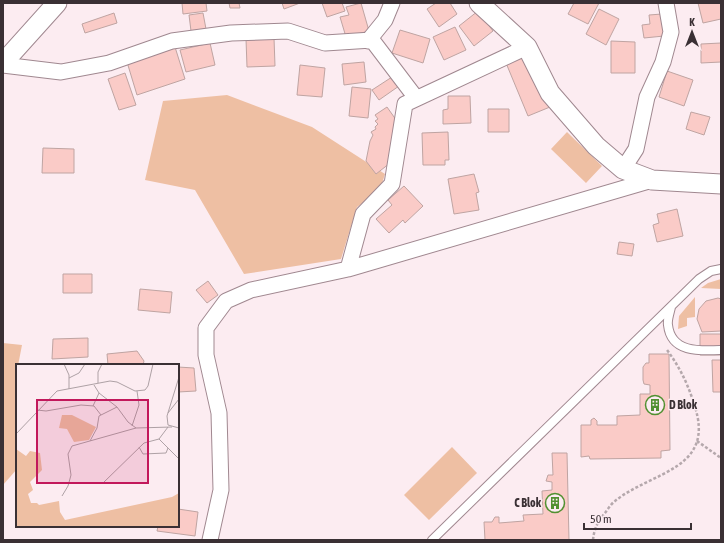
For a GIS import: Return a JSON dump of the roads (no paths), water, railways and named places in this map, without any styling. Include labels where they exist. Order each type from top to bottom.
[{"type":"street","points":[[3,64],[57,3]]},
{"type":"street","points":[[368,41],[385,20],[392,3]]},
{"type":"street","points":[[479,3],[527,47],[550,93],[596,146],[622,169],[652,180],[721,184]]},
{"type":"street","points":[[622,169],[636,149],[647,97],[663,62],[671,32],[666,3]]},
{"type":"street","points":[[3,64],[61,72],[109,63],[172,41],[231,33],[288,31],[325,43],[372,40],[416,98]]},
{"type":"street","points":[[348,270],[363,214],[392,184],[405,104],[527,47]]},
{"type":"street","points":[[210,540],[222,490],[219,413],[206,355],[206,328],[226,302],[251,290],[348,270],[652,180]]},
{"type":"lane","points":[[432,540],[699,279],[711,271],[721,270]]},
{"type":"lane","points":[[671,307],[667,325],[671,335],[678,345],[694,351],[721,350]]},
{"type":"place","name":"D Blok","points":[[655,405]]},
{"type":"place","name":"C Blok","points":[[555,503]]}]
